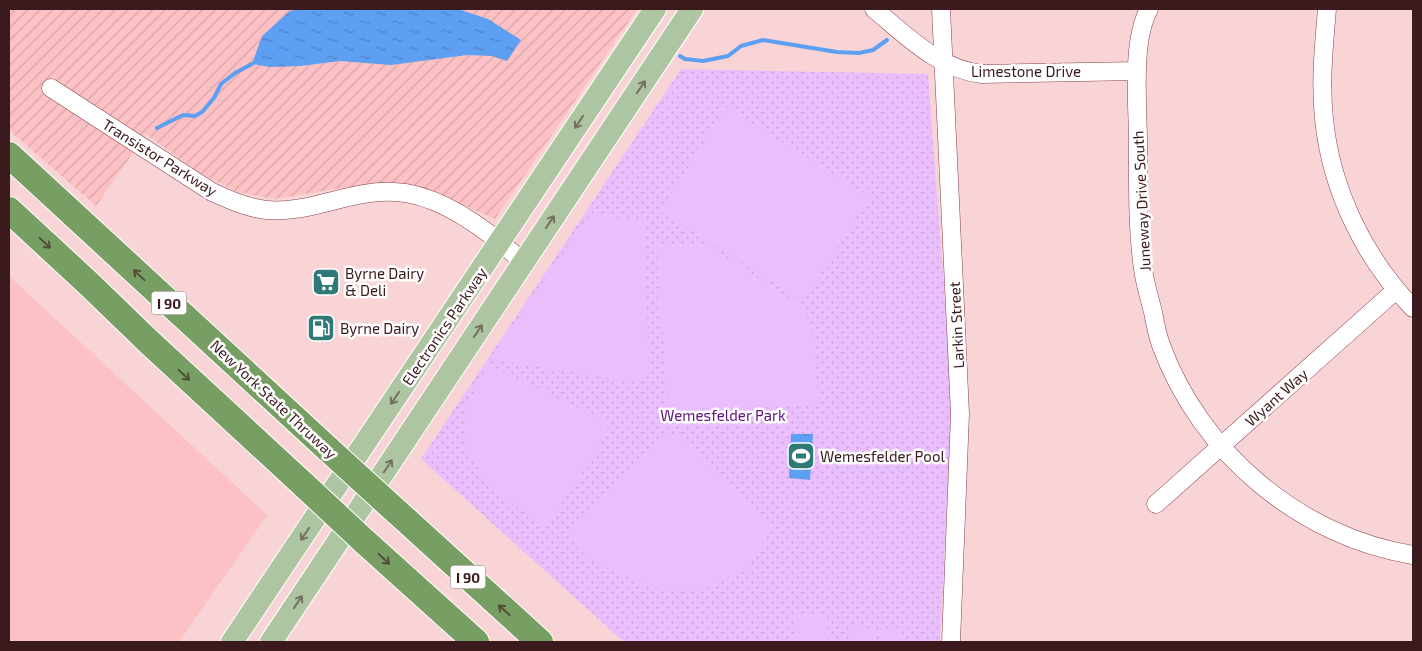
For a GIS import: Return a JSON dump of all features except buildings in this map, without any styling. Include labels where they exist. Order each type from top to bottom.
[{"type":"highway","name":"New York State Thruway","points":[[9,155],[540,642]]},
{"type":"highway","name":"I 90","points":[[9,210],[364,541],[476,642]]},
{"type":"highway","points":[[404,578],[431,614],[457,642]]},
{"type":"main road","name":"Electronics Parkway","points":[[232,642],[654,9]]},
{"type":"main road","points":[[671,41],[684,9]]},
{"type":"main road","name":"Electronics Parkway","points":[[271,642],[692,9]]},
{"type":"main road","points":[[240,642],[261,599]]},
{"type":"street","name":"Limestone Drive","points":[[874,9],[927,52],[944,63],[967,72],[982,74],[1138,71]]},
{"type":"street","name":"Larkin Street","points":[[942,9],[960,414],[951,642]]},
{"type":"street","name":"Juneway Drive South","points":[[1149,9],[1144,18],[1138,47],[1138,201],[1144,275],[1160,344],[1172,370],[1199,417],[1221,446],[1251,477],[1296,511],[1331,530],[1372,545],[1413,556]]},
{"type":"street","points":[[1327,9],[1323,65],[1324,109],[1331,159],[1342,200],[1360,235],[1396,290],[1413,308]]},
{"type":"street","name":"Transistor Parkway","points":[[51,88],[212,192],[238,203],[267,210],[302,208],[359,194],[394,192],[409,194],[437,203],[479,225],[523,262]]},
{"type":"street","name":"Wyant Way","points":[[1156,504],[1396,290]]},
{"type":"shaded area","points":[[9,9],[637,9],[495,219],[437,193],[399,183],[342,188],[274,199],[238,192],[198,172],[146,134],[96,206],[9,130]]},
{"type":"shaded area","points":[[9,276],[267,515],[179,642],[9,642]]},
{"type":"green space","name":"Wemesfelder Park","points":[[681,69],[928,74],[952,395],[940,642],[624,642],[421,459]]},
{"type":"green space","points":[[726,107],[870,197],[803,301],[660,211]]},
{"type":"green space","points":[[591,213],[644,222],[649,376],[639,383],[490,359]]},
{"type":"green space","points":[[657,246],[706,246],[743,268],[804,309],[815,339],[818,403],[677,413],[668,405]]},
{"type":"green space","points":[[487,365],[604,420],[609,431],[545,529],[490,486],[464,445],[467,408]]},
{"type":"green space","points":[[664,435],[677,435],[773,526],[746,571],[699,589],[651,588],[587,558],[567,535]]},
{"type":"green space","points":[[797,614],[827,614],[828,642],[797,642]]},
{"type":"green space","points":[[852,627],[874,628],[873,642],[851,642]]},
{"type":"green space","points":[[880,628],[902,628],[901,642],[879,642]]},
{"type":"water","points":[[299,9],[458,9],[488,19],[521,40],[507,61],[492,56],[467,55],[391,65],[340,61],[300,66],[270,67],[252,64],[262,36],[290,11]]},
{"type":"water","name":"Wemesfelder Pool","points":[[791,434],[813,434],[810,480],[789,478]]},
{"type":"waterway","points":[[680,56],[685,59],[703,61],[728,56],[741,46],[763,40],[837,52],[859,53],[873,50],[887,40]]},
{"type":"waterway","points":[[157,128],[183,115],[195,116],[202,112],[214,98],[221,84],[235,73],[252,64]]},
{"type":"place","name":"Byrne Dairy & Deli","points":[[326,282]]},
{"type":"place","name":"Byrne Dairy","points":[[321,328]]},
{"type":"place","name":"Wemesfelder Pool","points":[[801,456]]}]
